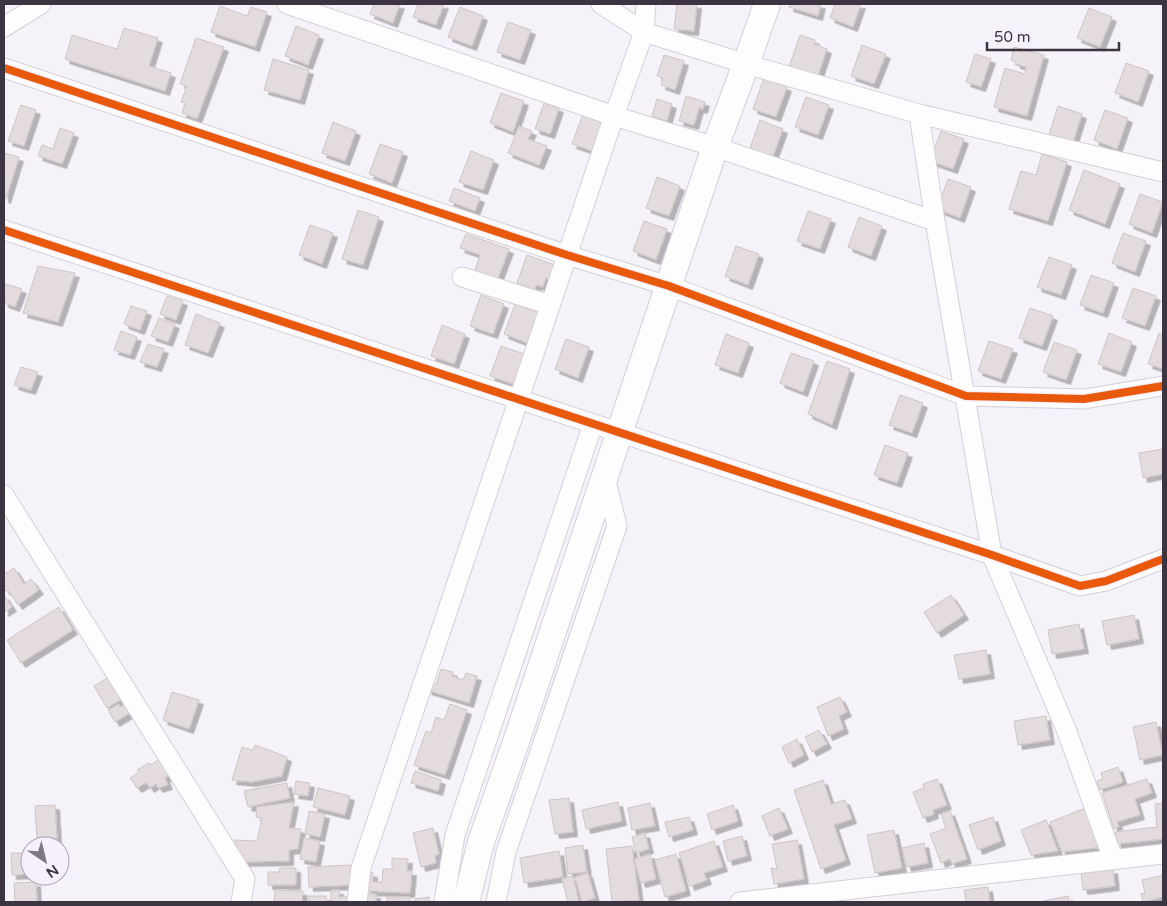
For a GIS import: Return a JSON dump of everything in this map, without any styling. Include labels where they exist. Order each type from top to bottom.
[{"type":"street","points":[[4,27],[41,4]]},
{"type":"street","points":[[287,4],[614,116],[715,147],[935,221]]},
{"type":"street","points":[[601,4],[644,32],[746,64],[919,114],[1163,172]]},
{"type":"street","points":[[357,902],[361,868],[550,305],[644,32],[646,4]]},
{"type":"street","points":[[466,902],[481,842],[715,147],[767,4]]},
{"type":"street","points":[[4,68],[567,255],[669,286],[966,396],[1084,400],[1163,386]]},
{"type":"street","points":[[919,114],[935,221],[992,555],[1066,729],[1113,859]]},
{"type":"street","points":[[4,230],[519,398],[1080,586],[1106,581],[1163,559]]},
{"type":"street","points":[[462,277],[550,305]]},
{"type":"street","points":[[444,902],[455,835],[593,424]]},
{"type":"street","points":[[496,902],[506,852],[616,526],[605,476]]},
{"type":"street","points":[[4,495],[245,879],[241,902]]},
{"type":"street","points":[[740,902],[1163,854]]},
{"type":"building","points":[[374,4],[400,4],[393,23],[370,14]]},
{"type":"building","points":[[418,4],[444,4],[436,25],[413,17]]},
{"type":"building","points":[[677,4],[697,4],[694,31],[674,29]]},
{"type":"building","points":[[790,4],[821,4],[818,16],[789,7]]},
{"type":"building","points":[[835,4],[861,4],[853,27],[830,18]]},
{"type":"building","points":[[220,6],[247,16],[251,7],[267,12],[255,47],[211,32]]},
{"type":"building","points":[[460,7],[483,16],[472,46],[448,37]]},
{"type":"building","points":[[1089,8],[1112,17],[1100,47],[1077,38]]},
{"type":"building","points":[[508,22],[531,30],[520,60],[497,52]]},
{"type":"building","points":[[296,26],[319,35],[308,65],[285,56]]},
{"type":"building","points":[[124,28],[158,38],[149,66],[171,73],[165,91],[65,59],[72,35],[117,49]]},
{"type":"building","points":[[800,35],[815,40],[814,44],[827,49],[818,76],[789,67]]},
{"type":"building","points":[[196,38],[224,47],[197,119],[182,113],[185,103],[181,102],[187,86],[180,84]]},
{"type":"building","points":[[862,45],[886,54],[874,84],[851,76]]},
{"type":"building","points":[[1014,47],[1044,55],[1027,116],[994,107],[1005,68],[1025,74],[1026,67],[1016,64],[1016,62],[1011,60]]},
{"type":"building","points":[[975,54],[991,59],[981,87],[966,82]]},
{"type":"building","points":[[664,55],[684,61],[675,90],[661,85],[663,78],[657,76]]},
{"type":"building","points":[[273,59],[309,70],[300,100],[264,90]]},
{"type":"building","points":[[1126,63],[1149,71],[1138,102],[1115,93]]},
{"type":"building","points":[[764,78],[787,87],[776,117],[753,109]]},
{"type":"building","points":[[501,93],[524,101],[513,132],[490,123]]},
{"type":"building","points":[[686,96],[705,102],[703,109],[699,108],[694,125],[679,121]]},
{"type":"building","points":[[806,97],[829,105],[818,135],[795,127]]},
{"type":"building","points":[[657,99],[672,104],[667,121],[652,116]]},
{"type":"building","points":[[544,103],[559,108],[550,134],[535,129]]},
{"type":"building","points":[[21,105],[36,110],[24,146],[8,141]]},
{"type":"building","points":[[1058,106],[1082,114],[1073,142],[1049,135]]},
{"type":"building","points":[[1105,110],[1128,118],[1117,149],[1094,140]]},
{"type":"building","points":[[583,114],[606,122],[595,152],[572,144]]},
{"type":"building","points":[[760,120],[783,129],[772,159],[749,151]]},
{"type":"building","points":[[333,122],[356,131],[345,161],[322,153]]},
{"type":"building","points":[[519,126],[532,131],[528,139],[547,146],[539,165],[508,153]]},
{"type":"building","points":[[60,128],[74,133],[62,164],[38,156],[42,145],[53,149]]},
{"type":"building","points":[[941,131],[964,139],[953,169],[930,161]]},
{"type":"building","points":[[380,144],[403,152],[392,183],[369,174]]},
{"type":"building","points":[[471,151],[494,160],[483,190],[459,182]]},
{"type":"building","points":[[4,153],[19,157],[6,199],[4,198]]},
{"type":"building","points":[[1042,154],[1067,162],[1048,221],[1009,209],[1021,171],[1036,175]]},
{"type":"building","points":[[1084,170],[1120,184],[1105,224],[1069,210]]},
{"type":"building","points":[[657,177],[680,186],[669,216],[646,208]]},
{"type":"building","points":[[948,179],[971,187],[960,218],[937,209]]},
{"type":"building","points":[[454,188],[480,198],[475,211],[449,201]]},
{"type":"building","points":[[1140,194],[1163,202],[1152,233],[1129,224]]},
{"type":"building","points":[[358,210],[379,217],[363,265],[342,259]]},
{"type":"building","points":[[808,211],[831,219],[820,249],[797,241]]},
{"type":"building","points":[[859,217],[882,226],[871,256],[848,247]]},
{"type":"building","points":[[644,221],[667,229],[656,260],[633,251]]},
{"type":"building","points":[[310,225],[333,233],[322,264],[299,255]]},
{"type":"building","points":[[1123,233],[1146,241],[1135,272],[1112,263]]},
{"type":"building","points":[[466,234],[509,249],[497,281],[474,273],[480,255],[460,248]]},
{"type":"building","points":[[736,246],[759,254],[748,285],[725,276]]},
{"type":"building","points":[[527,255],[558,266],[553,281],[546,278],[543,287],[536,285],[535,290],[517,283]]},
{"type":"building","points":[[1049,257],[1072,265],[1061,295],[1037,287]]},
{"type":"building","points":[[38,266],[75,273],[58,322],[23,313]]},
{"type":"building","points":[[1091,275],[1114,283],[1103,313],[1080,305]]},
{"type":"building","points":[[6,284],[22,289],[15,307],[4,303]]},
{"type":"building","points":[[1133,288],[1156,296],[1145,326],[1122,318]]},
{"type":"building","points":[[481,295],[504,304],[493,334],[470,326]]},
{"type":"building","points":[[167,296],[183,301],[176,320],[160,314]]},
{"type":"building","points":[[515,304],[538,312],[527,343],[504,334]]},
{"type":"building","points":[[131,306],[147,311],[140,330],[124,324]]},
{"type":"building","points":[[1030,308],[1053,316],[1042,346],[1019,338]]},
{"type":"building","points":[[196,314],[220,323],[208,353],[185,345]]},
{"type":"building","points":[[159,318],[175,324],[168,342],[151,336]]},
{"type":"building","points":[[442,325],[465,334],[454,364],[431,356]]},
{"type":"building","points":[[121,331],[137,337],[130,355],[114,350]]},
{"type":"building","points":[[1109,333],[1132,342],[1121,372],[1098,364]]},
{"type":"building","points":[[1159,333],[1163,335],[1163,369],[1148,364]]},
{"type":"building","points":[[726,334],[749,343],[738,373],[715,365]]},
{"type":"building","points":[[566,339],[589,347],[578,378],[555,369]]},
{"type":"building","points":[[989,341],[1013,349],[1001,379],[978,371]]},
{"type":"building","points":[[1054,342],[1077,350],[1066,380],[1043,372]]},
{"type":"building","points":[[148,344],[164,349],[157,367],[140,362]]},
{"type":"building","points":[[501,346],[524,354],[513,384],[490,376]]},
{"type":"building","points":[[791,353],[814,361],[803,392],[780,383]]},
{"type":"building","points":[[827,361],[850,369],[832,425],[808,414]]},
{"type":"building","points":[[21,367],[38,372],[31,390],[14,385]]},
{"type":"building","points":[[900,395],[923,403],[912,433],[889,425]]},
{"type":"building","points":[[885,445],[908,453],[897,483],[874,475]]},
{"type":"building","points":[[1163,449],[1163,474],[1143,478],[1139,453]]},
{"type":"building","points":[[14,568],[24,584],[31,579],[39,590],[18,605],[8,590],[4,589],[4,574]]},
{"type":"building","points":[[4,595],[12,607],[4,612]]},
{"type":"building","points":[[951,595],[964,615],[937,633],[924,612]]},
{"type":"building","points":[[59,607],[73,630],[21,663],[7,640]]},
{"type":"building","points":[[1134,615],[1139,639],[1107,645],[1102,621]]},
{"type":"building","points":[[1079,624],[1084,649],[1052,654],[1048,630]]},
{"type":"building","points":[[986,650],[990,674],[959,679],[954,655]]},
{"type":"building","points":[[441,669],[453,672],[452,676],[463,680],[466,673],[477,676],[469,703],[427,690],[429,683],[436,685]]},
{"type":"building","points":[[109,677],[122,699],[107,708],[94,686]]},
{"type":"building","points":[[172,692],[199,700],[189,729],[163,720]]},
{"type":"building","points":[[840,697],[847,712],[839,716],[844,729],[828,736],[817,707]]},
{"type":"building","points":[[130,701],[135,710],[115,722],[108,710],[119,704],[120,707]]},
{"type":"building","points":[[450,704],[467,710],[445,775],[414,765],[426,731],[431,733],[436,717],[444,720]]},
{"type":"building","points":[[1046,716],[1050,740],[1018,745],[1014,721]]},
{"type":"building","points":[[1156,722],[1163,755],[1140,760],[1133,727]]},
{"type":"building","points":[[819,730],[827,744],[812,752],[805,737]]},
{"type":"building","points":[[797,739],[804,755],[789,763],[782,747]]},
{"type":"building","points":[[255,745],[287,757],[282,776],[252,782],[232,780],[242,747],[253,750]]},
{"type":"building","points":[[162,757],[172,773],[165,778],[168,785],[158,788],[156,784],[150,788],[146,783],[137,788],[130,778],[139,772],[137,770],[149,763],[151,765]]},
{"type":"building","points":[[1118,767],[1123,782],[1100,790],[1097,781],[1103,779],[1101,773]]},
{"type":"building","points":[[415,771],[441,780],[438,791],[411,783]]},
{"type":"building","points":[[937,779],[947,805],[933,810],[934,814],[923,818],[913,792],[924,788],[923,784]]},
{"type":"building","points":[[1147,779],[1152,793],[1135,799],[1140,815],[1117,822],[1119,827],[1114,829],[1102,793]]},
{"type":"building","points":[[823,780],[831,804],[845,800],[852,819],[834,825],[846,860],[821,869],[794,790]]},
{"type":"building","points":[[296,781],[310,783],[308,796],[294,794]]},
{"type":"building","points":[[287,783],[290,798],[248,807],[244,791]]},
{"type":"building","points":[[318,788],[350,796],[345,815],[313,807]]},
{"type":"building","points":[[569,798],[573,832],[555,834],[549,800]]},
{"type":"building","points":[[294,802],[289,828],[301,829],[298,849],[289,850],[289,861],[241,862],[242,855],[236,856],[235,840],[257,841],[262,818],[256,817],[257,807]]},
{"type":"building","points":[[618,802],[622,821],[586,829],[582,810]]},
{"type":"building","points":[[650,803],[655,826],[632,830],[628,808]]},
{"type":"building","points":[[1163,803],[1163,839],[1117,844],[1115,832],[1157,827],[1155,804]]},
{"type":"building","points":[[55,805],[57,836],[37,836],[35,806]]},
{"type":"building","points":[[733,805],[738,821],[712,830],[707,814]]},
{"type":"building","points":[[1088,807],[1103,847],[1062,852],[1050,822]]},
{"type":"building","points":[[779,808],[788,829],[770,836],[762,816]]},
{"type":"building","points":[[309,811],[325,814],[320,837],[305,834]]},
{"type":"building","points":[[950,811],[967,859],[952,864],[950,859],[941,863],[930,834],[946,828],[941,814]]},
{"type":"building","points":[[689,817],[693,830],[669,837],[665,822]]},
{"type":"building","points":[[993,817],[1001,841],[978,850],[969,825]]},
{"type":"building","points":[[1046,820],[1058,851],[1031,855],[1021,830]]},
{"type":"building","points":[[433,828],[439,854],[435,856],[436,863],[421,867],[413,833]]},
{"type":"building","points":[[894,830],[902,868],[875,873],[867,835]]},
{"type":"building","points":[[645,833],[649,849],[636,853],[632,837]]},
{"type":"building","points":[[742,836],[747,856],[728,861],[723,841]]},
{"type":"building","points":[[304,838],[320,841],[316,862],[300,859]]},
{"type":"building","points":[[797,840],[804,879],[774,884],[771,868],[777,869],[772,844]]},
{"type":"building","points":[[714,841],[723,867],[704,873],[707,880],[690,886],[679,853]]},
{"type":"building","points":[[924,843],[928,863],[907,867],[902,848]]},
{"type":"building","points":[[583,845],[587,872],[568,874],[565,848]]},
{"type":"building","points":[[632,846],[639,900],[612,902],[606,849]]},
{"type":"building","points":[[559,851],[563,877],[524,883],[520,858]]},
{"type":"building","points":[[11,853],[20,853],[20,875],[12,875]]},
{"type":"building","points":[[650,854],[656,879],[641,883],[634,859]]},
{"type":"building","points":[[676,854],[686,891],[665,897],[655,860]]},
{"type":"building","points":[[392,858],[408,859],[407,871],[412,871],[410,893],[366,891],[367,872],[373,873],[373,882],[382,882],[383,869],[392,869]]},
{"type":"building","points":[[352,865],[353,885],[309,887],[308,867]]},
{"type":"building","points":[[280,868],[296,868],[296,885],[268,885],[268,872],[279,872]]},
{"type":"building","points":[[1113,869],[1115,886],[1083,890],[1081,873]]},
{"type":"building","points":[[588,873],[595,898],[582,902],[575,877]]},
{"type":"building","points":[[1163,875],[1163,897],[1143,902],[1141,894],[1145,893],[1142,880]]},
{"type":"building","points":[[573,876],[579,902],[568,902],[562,879]]},
{"type":"building","points":[[14,883],[20,883],[20,886],[36,886],[37,902],[15,902]]},
{"type":"building","points":[[988,887],[990,902],[966,902],[964,890]]},
{"type":"building","points":[[275,890],[303,891],[302,902],[274,902]]},
{"type":"building","points":[[331,890],[339,890],[339,897],[349,897],[349,902],[331,902]]},
{"type":"building","points":[[363,894],[376,894],[376,902],[362,902]]},
{"type":"building","points":[[309,896],[326,896],[326,902],[309,902]]},
{"type":"building","points":[[1068,896],[1069,902],[1039,902]]},
{"type":"building","points":[[387,897],[410,897],[410,902],[387,902]]},
{"type":"building","points":[[429,897],[429,902],[415,902],[415,899]]},
{"type":"cycle path","points":[[4,68],[567,255],[669,286],[966,396],[1084,399],[1163,386]]},
{"type":"cycle path","points":[[4,230],[992,555],[1080,586],[1106,581],[1163,559]]}]
